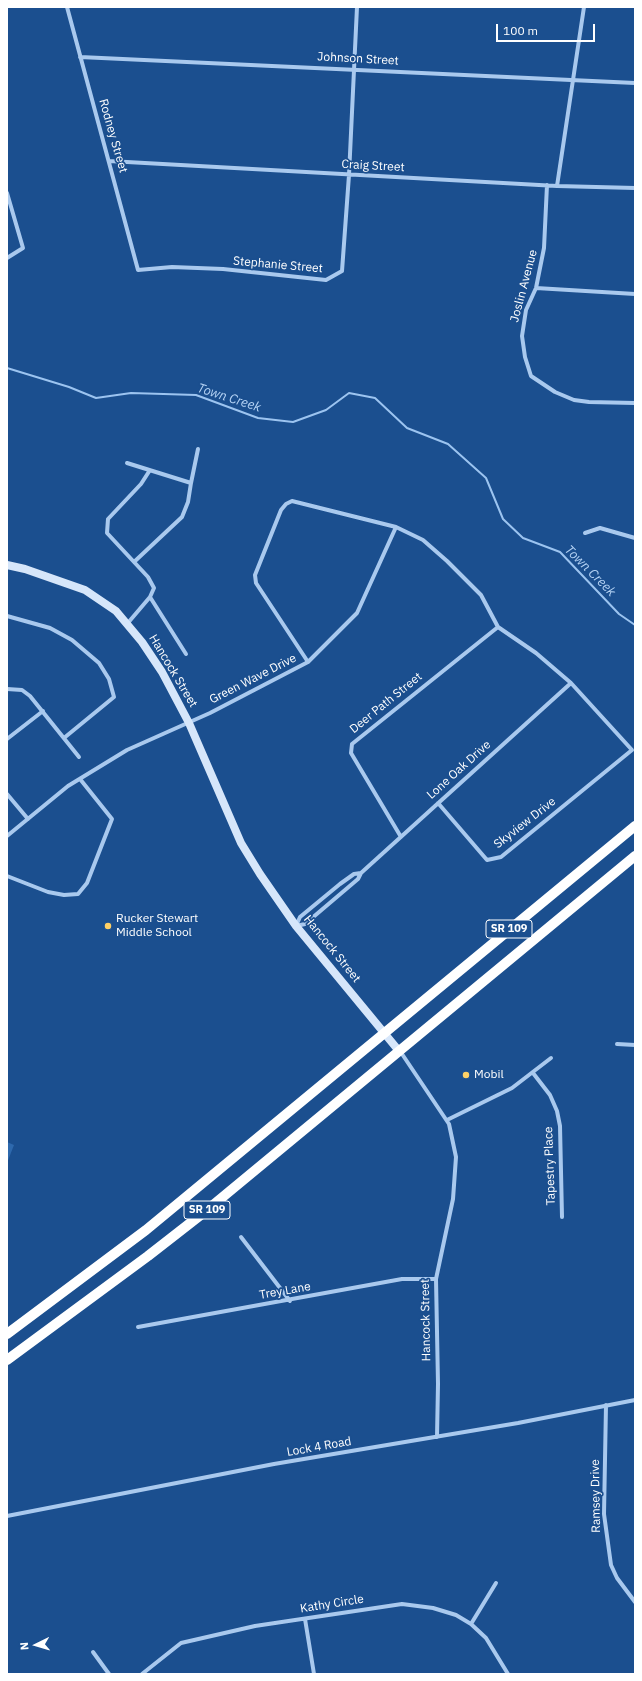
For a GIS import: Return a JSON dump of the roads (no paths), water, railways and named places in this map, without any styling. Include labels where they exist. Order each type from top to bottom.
[{"type":"highway","name":"SR 109","points":[[7,1334],[146,1230],[635,826]]},
{"type":"highway","name":"SR 109","points":[[7,1360],[148,1256],[207,1210],[635,856]]},
{"type":"street","name":"Rodney Street","points":[[67,7],[138,270]]},
{"type":"street","name":"Stephanie Street","points":[[138,270],[172,267],[223,270],[326,280],[342,271],[349,175],[357,7]]},
{"type":"street","points":[[556,186],[574,80],[584,7]]},
{"type":"street","name":"Johnson Street","points":[[80,56],[635,83]]},
{"type":"street","name":"Craig Street","points":[[109,160],[349,175],[556,186],[635,188]]},
{"type":"street","name":"Joslin Avenue","points":[[547,185],[544,248],[536,288],[526,310],[522,336],[525,357],[531,376],[555,392],[574,400],[589,402],[635,403]]},
{"type":"street","points":[[7,193],[23,248],[7,258]]},
{"type":"street","points":[[536,288],[635,294]]},
{"type":"street","points":[[134,562],[182,517],[188,502],[190,483],[198,449]]},
{"type":"street","points":[[126,463],[190,483]]},
{"type":"street","points":[[127,624],[150,597],[154,588],[148,577],[106,533],[108,519],[141,484],[150,470]]},
{"type":"street","points":[[308,662],[256,583],[255,575],[281,510],[286,504],[292,501],[396,527],[423,540],[462,575],[481,595],[498,627],[536,653],[571,683]]},
{"type":"street","name":"Green Wave Drive","points":[[7,836],[68,786],[127,750],[189,723],[308,662],[357,613],[396,527]]},
{"type":"street","points":[[584,533],[600,528],[635,538]]},
{"type":"street","name":"Hancock Street","points":[[7,565],[25,569],[86,590],[116,611],[142,642],[162,672],[189,723],[241,843],[260,874],[296,926],[400,1051],[449,1124],[456,1158],[453,1199],[436,1278],[438,1384],[437,1437]]},
{"type":"street","points":[[150,597],[186,654]]},
{"type":"street","points":[[7,616],[50,628],[72,640],[99,663],[108,678],[114,697],[64,738]]},
{"type":"street","name":"Deer Path Street","points":[[401,836],[352,753],[352,744],[498,627]]},
{"type":"street","name":"Skyview Drive","points":[[438,803],[487,860],[501,857],[632,750],[571,683]]},
{"type":"street","name":"Lone Oak Drive","points":[[296,926],[305,924],[358,879],[361,873],[401,836],[571,683]]},
{"type":"street","points":[[7,689],[22,690],[30,696],[79,757]]},
{"type":"street","points":[[7,739],[43,711]]},
{"type":"street","points":[[7,876],[48,892],[64,895],[78,894],[87,884],[112,819],[80,779]]},
{"type":"street","points":[[7,794],[28,819]]},
{"type":"street","name":"Lone Oak Drive","points":[[296,926],[300,917],[340,884],[354,874],[361,873]]},
{"type":"street","points":[[617,1044],[635,1045]]},
{"type":"street","points":[[447,1120],[512,1088],[551,1058]]},
{"type":"street","name":"Tapestry Place","points":[[533,1073],[550,1095],[557,1111],[562,1140],[562,1217]]},
{"type":"street","points":[[241,1237],[290,1301]]},
{"type":"street","name":"Trey Lane","points":[[138,1327],[290,1301],[402,1279],[436,1278]]},
{"type":"street","name":"Lock 4 Road","points":[[7,1516],[268,1466],[437,1437],[635,1400]]},
{"type":"street","name":"Ramsey Drive","points":[[606,1405],[604,1514],[611,1565],[617,1578],[635,1602]]},
{"type":"street","points":[[471,1624],[496,1583]]},
{"type":"street","name":"Kathy Circle","points":[[142,1674],[181,1644],[255,1626],[402,1604],[433,1608],[456,1615],[471,1624],[486,1638],[508,1674]]},
{"type":"street","points":[[305,1619],[314,1674]]},
{"type":"street","points":[[93,1652],[110,1674]]},
{"type":"waterway","name":"Town Creek","points":[[7,368],[69,387],[96,398],[131,393],[196,395],[258,418],[293,422],[326,410],[349,393],[375,398],[407,428],[448,444],[486,478],[503,519],[523,538],[560,552],[619,614],[635,625]]},
{"type":"place","name":"Rucker Stewart Middle School","points":[[108,926]]},
{"type":"place","name":"Mobil","points":[[466,1075]]}]
